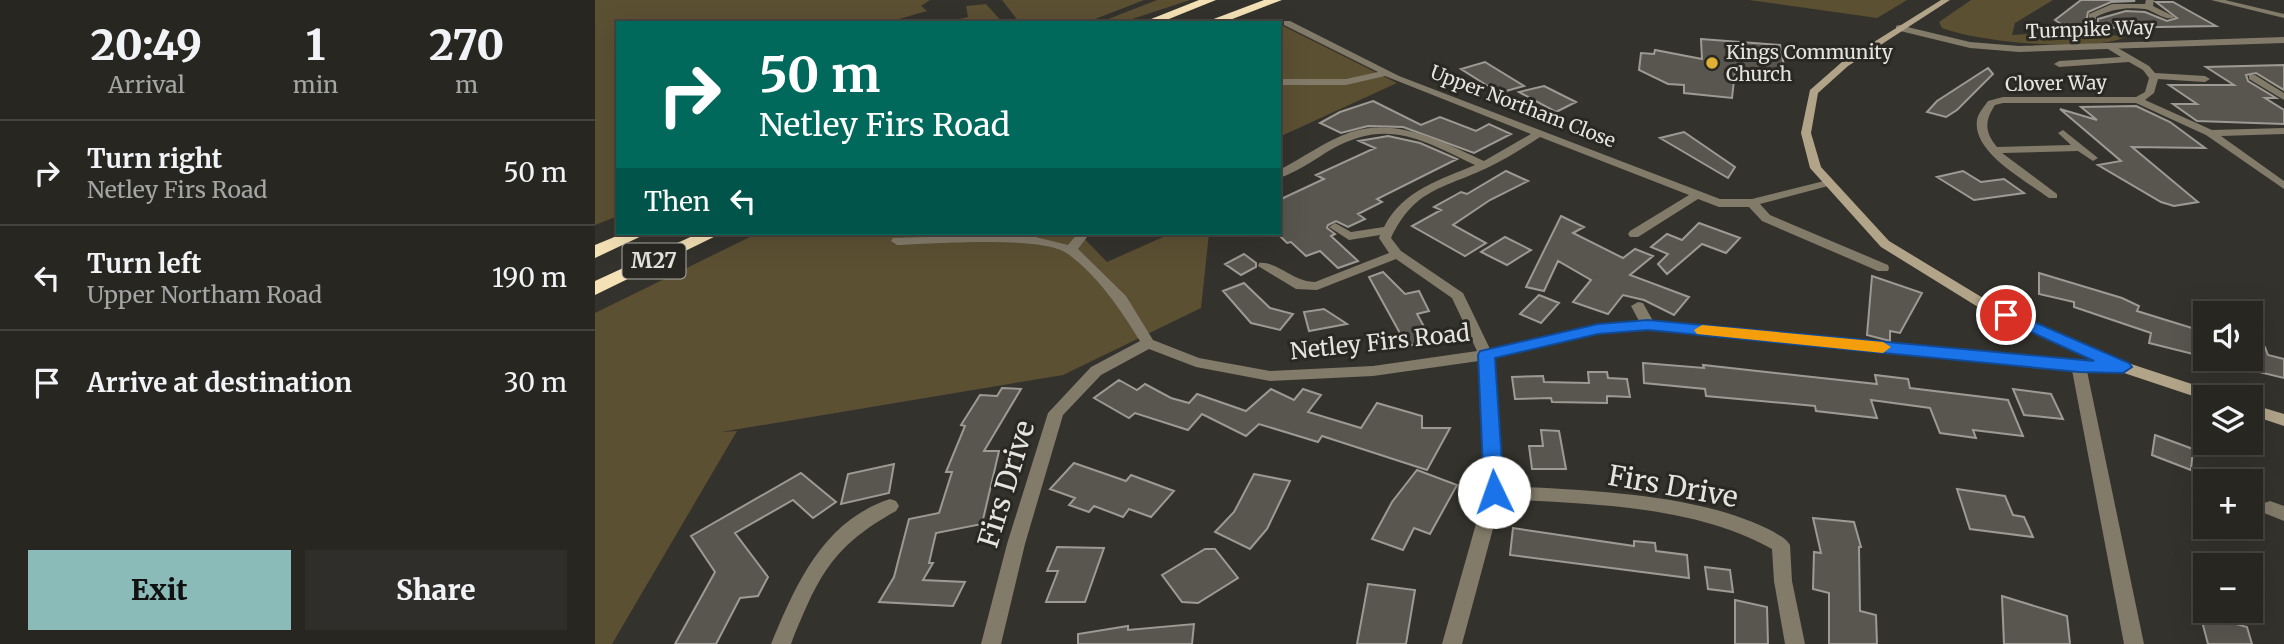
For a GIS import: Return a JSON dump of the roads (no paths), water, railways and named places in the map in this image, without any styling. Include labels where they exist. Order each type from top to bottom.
[{"type":"highway","points":[[1152,21],[1210,0]]},
{"type":"highway","points":[[1215,21],[1276,0]]},
{"type":"highway","name":"M27","points":[[595,252],[634,235]]},
{"type":"highway","name":"M27","points":[[595,289],[709,235]]},
{"type":"main road","points":[[1946,0],[1845,64],[1813,92],[1806,133],[1816,168],[1885,244],[1983,304],[2123,367],[2193,390]]},
{"type":"main road","points":[[2263,413],[2284,420]]},
{"type":"street","points":[[2215,0],[2273,11],[2284,16]]},
{"type":"street","points":[[2102,30],[2089,27],[2092,16],[2112,6],[2149,3],[2171,17]]},
{"type":"street","points":[[2273,11],[2284,10]]},
{"type":"street","name":"Upper Northam Close","points":[[1287,23],[1387,73],[1719,203],[1752,203],[1828,183]]},
{"type":"street","name":"Turnpike Way","points":[[1899,28],[1992,48],[2111,47],[2284,40]]},
{"type":"street","name":"Clover Way","points":[[2053,196],[1993,150],[1979,130],[1980,118],[1991,103],[2021,98],[2138,100],[2154,86],[2154,76],[2111,47]]},
{"type":"street","name":"Clover Way","points":[[2059,64],[2132,59]]},
{"type":"street","points":[[1281,82],[1346,82],[1387,73]]},
{"type":"street","points":[[2154,76],[2205,79]]},
{"type":"street","points":[[2252,77],[2284,97]]},
{"type":"street","points":[[2265,85],[2284,86]]},
{"type":"street","points":[[2138,100],[2210,133],[2284,186]]},
{"type":"street","points":[[1386,130],[1394,119]]},
{"type":"street","points":[[1281,174],[1355,134],[1386,130],[1428,140],[1485,165]]},
{"type":"street","points":[[2210,133],[2284,131]]},
{"type":"street","points":[[1452,644],[1494,492],[1486,355],[1458,296],[1397,254],[1385,239],[1395,215],[1422,190],[1485,165],[1540,133]]},
{"type":"street","points":[[2063,133],[2093,158]]},
{"type":"street","points":[[1993,150],[2079,148]]},
{"type":"street","points":[[1634,234],[1697,195]]},
{"type":"street","points":[[1752,203],[1766,218],[1883,268]]},
{"type":"street","points":[[1335,228],[1349,236],[1389,230]]},
{"type":"street","points":[[1071,249],[1082,235]]},
{"type":"street","points":[[897,241],[1023,238],[1071,249],[1121,299],[1148,343]]},
{"type":"street","points":[[1264,266],[1301,286],[1317,286],[1397,254]]},
{"type":"street","points":[[1637,306],[1648,325]]},
{"type":"street","name":"Netley Firs Road","points":[[1148,343],[1196,362],[1270,376],[1373,371],[1486,355],[1598,329],[1648,325],[2079,366],[2123,367]]},
{"type":"street","name":"Firs Drive","points":[[991,644],[1016,544],[1056,413],[1096,371],[1148,343]]},
{"type":"street","points":[[2079,366],[2134,644]]},
{"type":"street","name":"Firs Drive","points":[[1494,492],[1569,496],[1725,519],[1768,536],[1781,545],[1783,581],[1795,644]]},
{"type":"street","points":[[782,644],[811,572],[835,541],[862,520],[890,506]]},
{"type":"place","name":"Kings Community Church","points":[[1712,63]]}]
